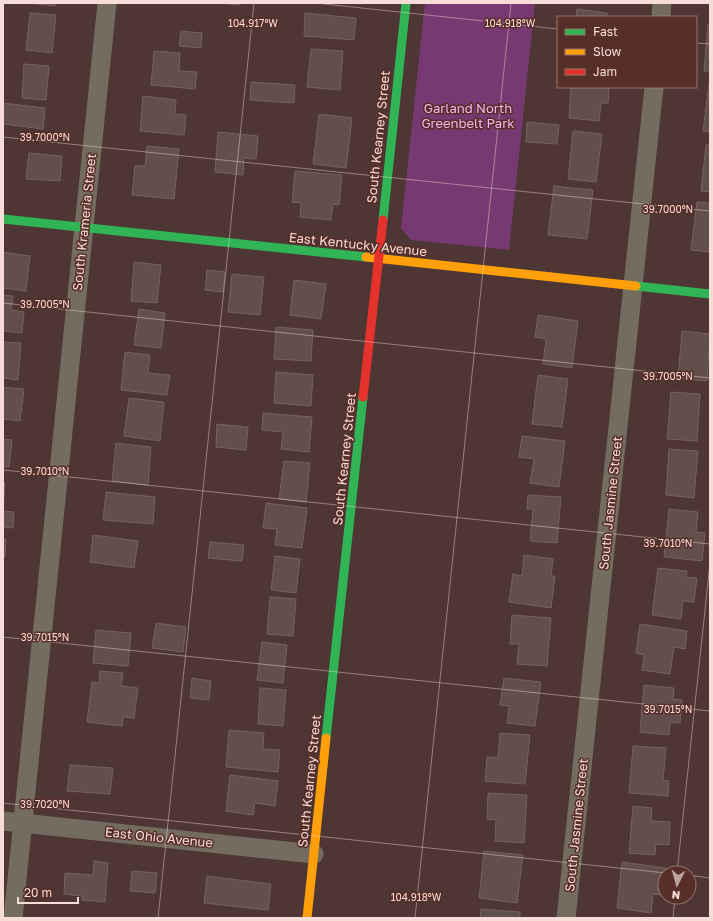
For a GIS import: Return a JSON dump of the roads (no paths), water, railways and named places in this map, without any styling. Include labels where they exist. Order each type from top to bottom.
[{"type":"street","name":"South Krameria Street","points":[[13,918],[107,3]]},
{"type":"street","name":"South Kearney Street","points":[[307,918],[406,3]]},
{"type":"street","points":[[661,16],[662,3]]},
{"type":"street","name":"South Jasmine Street","points":[[566,918],[654,88]]},
{"type":"street","name":"East Kentucky Avenue","points":[[3,219],[378,260],[710,294]]},
{"type":"street","name":"East Ohio Avenue","points":[[3,821],[314,854]]},
{"type":"park label","name":"Garland North Greenbelt Park","points":[[468,116]]}]
